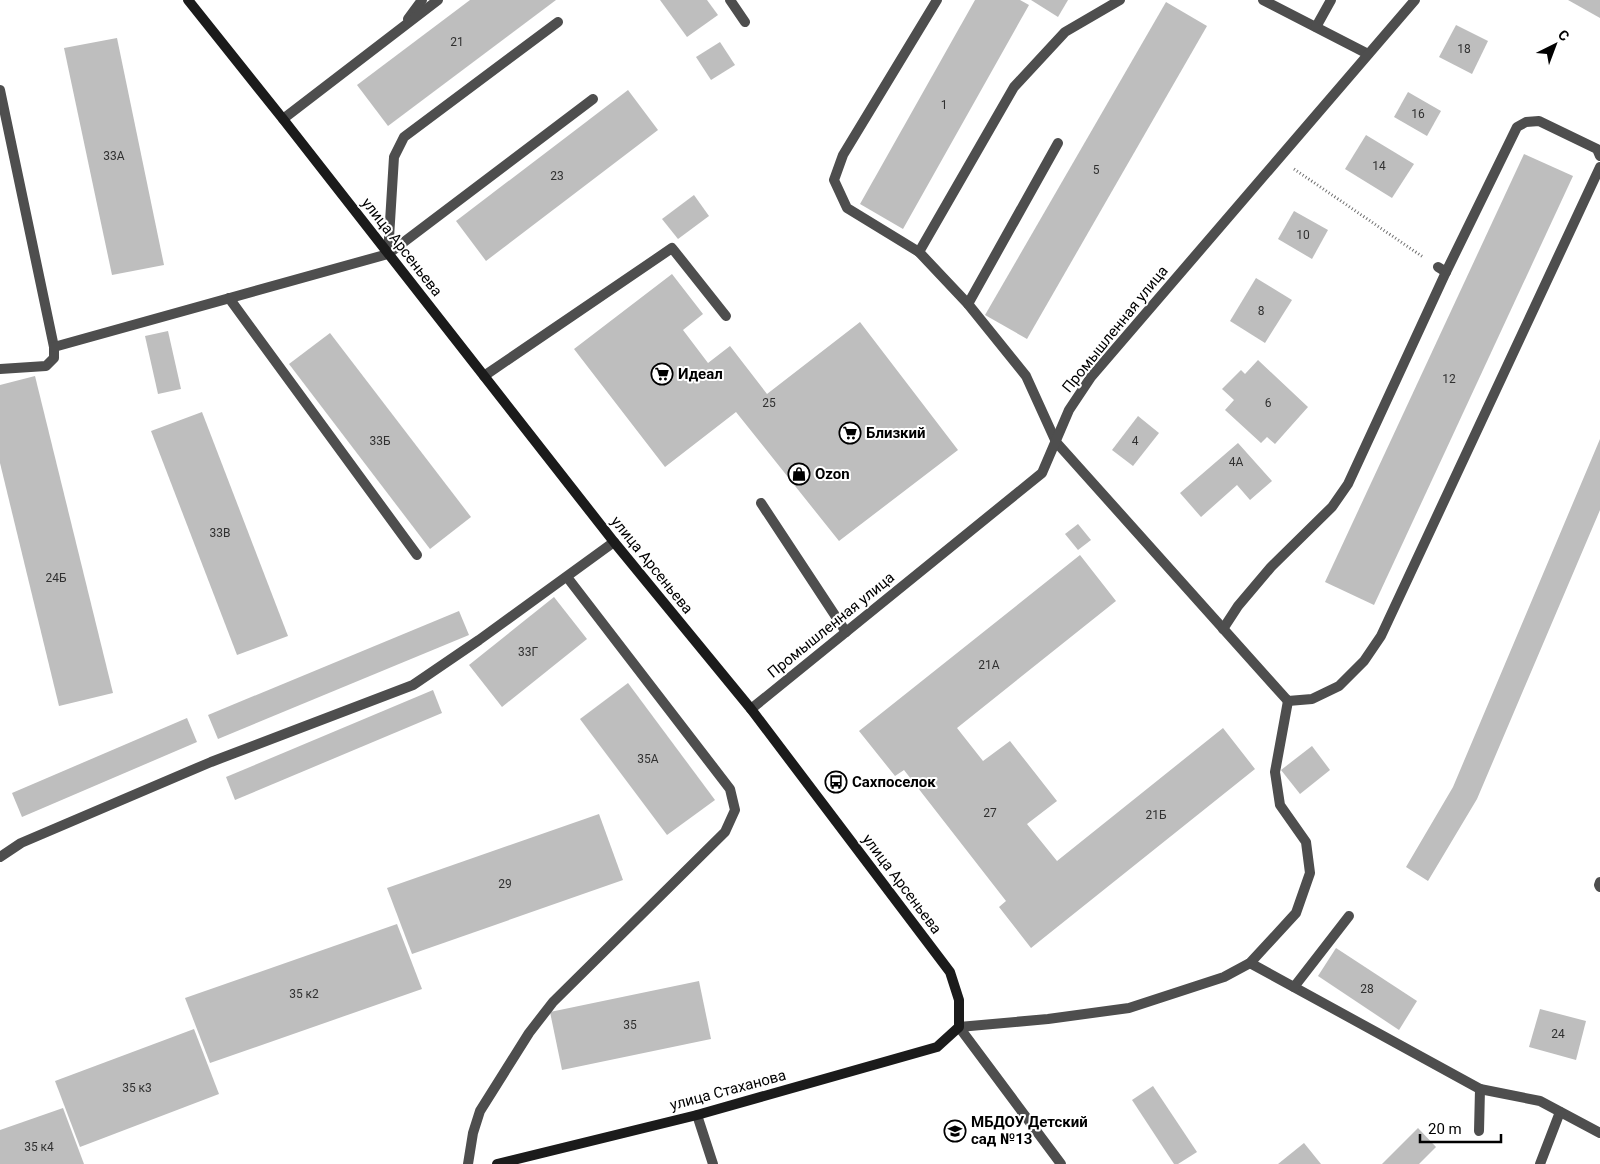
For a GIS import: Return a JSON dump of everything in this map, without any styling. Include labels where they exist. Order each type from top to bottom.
[{"type":"street","name":"улица Арсеньева","points":[[188,0],[614,542],[751,709],[950,972],[959,1000],[959,1027]]},
{"type":"street","points":[[402,28],[422,0]]},
{"type":"street","points":[[283,119],[438,0]]},
{"type":"street","points":[[730,0],[745,22]]},
{"type":"street","points":[[937,0],[843,155],[834,180],[847,208],[919,252],[968,304],[1026,376],[1056,442],[1288,701]]},
{"type":"street","points":[[919,252],[1014,87],[1065,32],[1120,0]]},
{"type":"street","points":[[1263,0],[1368,54]]},
{"type":"street","points":[[1316,27],[1331,0]]},
{"type":"street","name":"Промышленная улица","points":[[751,709],[1042,473],[1069,410],[1091,377],[1415,0]]},
{"type":"street","points":[[388,254],[394,157],[404,137],[558,22]]},
{"type":"street","points":[[0,90],[54,347],[54,358],[46,366],[0,369]]},
{"type":"street","points":[[54,347],[388,254],[593,99]]},
{"type":"street","points":[[1223,629],[1238,606],[1271,567],[1332,507],[1348,484],[1442,270],[1517,128],[1526,122],[1539,121],[1596,149],[1600,156]]},
{"type":"street","points":[[968,304],[1058,143]]},
{"type":"street","points":[[1288,701],[1312,699],[1339,686],[1364,661],[1381,636],[1600,167]]},
{"type":"street","points":[[484,376],[672,248],[726,316]]},
{"type":"street","points":[[229,298],[417,555]]},
{"type":"street","points":[[761,503],[846,632]]},
{"type":"street","points":[[0,857],[21,843],[211,762],[413,685],[614,542]]},
{"type":"street","points":[[468,1164],[473,1133],[480,1111],[535,1025],[553,1002],[725,832],[735,810],[730,789],[567,577]]},
{"type":"street","points":[[959,1027],[1048,1019],[1129,1008],[1224,977],[1250,963],[1296,913],[1310,873],[1306,842],[1280,805],[1276,781],[1288,701]]},
{"type":"street","points":[[1600,882],[1600,887]]},
{"type":"street","points":[[1294,987],[1349,916]]},
{"type":"street","points":[[1250,963],[1480,1089],[1540,1102],[1600,1132]]},
{"type":"street","points":[[959,1027],[1061,1164]]},
{"type":"street","name":"улица Стаханова","points":[[497,1164],[697,1115],[937,1047],[959,1027]]},
{"type":"street","points":[[1478,1131],[1480,1089]]},
{"type":"street","points":[[1540,1164],[1560,1112]]},
{"type":"street","points":[[697,1115],[713,1164]]},
{"type":"path","points":[[1278,158],[1442,270]]},
{"type":"building","points":[[470,0],[556,0],[388,126],[357,85]]},
{"type":"building","points":[[660,0],[707,0],[718,15],[687,37]]},
{"type":"building","points":[[975,0],[1020,0],[1029,5],[903,229],[860,204]]},
{"type":"building","points":[[1031,0],[1068,0],[1058,17]]},
{"type":"building","points":[[1568,0],[1600,0],[1600,18]]},
{"type":"building","points":[[1166,2],[1207,26],[1027,339],[985,315]]},
{"type":"building","points":[[1456,25],[1488,41],[1472,74],[1439,57]]},
{"type":"building","points":[[117,38],[164,265],[112,275],[64,48]]},
{"type":"building","points":[[720,42],[735,65],[711,80],[696,57]]},
{"type":"building","points":[[628,90],[658,130],[486,261],[456,221]]},
{"type":"building","points":[[1408,92],[1441,111],[1427,136],[1394,117]]},
{"type":"building","points":[[1366,135],[1414,164],[1392,198],[1345,169]]},
{"type":"building","points":[[1524,154],[1573,176],[1374,605],[1325,582]]},
{"type":"building","points":[[694,195],[709,216],[678,239],[662,219]]},
{"type":"building","points":[[1294,211],[1328,230],[1312,259],[1278,239]]},
{"type":"building","points":[[672,274],[703,314],[683,330],[708,363],[730,346],[767,394],[860,322],[958,450],[839,541],[736,412],[665,467],[574,349]]},
{"type":"building","points":[[1256,278],[1292,300],[1265,343],[1230,321]]},
{"type":"building","points":[[168,331],[181,389],[158,394],[145,336]]},
{"type":"building","points":[[330,333],[471,517],[430,549],[289,364]]},
{"type":"building","points":[[1258,360],[1308,407],[1275,444],[1267,437],[1261,443],[1225,410],[1234,400],[1222,389],[1241,370],[1245,374]]},
{"type":"building","points":[[35,376],[113,693],[59,706],[0,463],[0,385]]},
{"type":"building","points":[[202,412],[288,636],[237,655],[151,431]]},
{"type":"building","points":[[1138,416],[1159,433],[1133,466],[1112,450]]},
{"type":"building","points":[[1600,439],[1600,510],[1477,799],[1428,881],[1406,867],[1453,787]]},
{"type":"building","points":[[1238,443],[1272,481],[1250,500],[1237,485],[1201,517],[1180,493]]},
{"type":"building","points":[[1078,524],[1091,540],[1078,550],[1065,534]]},
{"type":"building","points":[[1080,555],[1116,601],[957,728],[983,761],[1010,741],[1057,801],[1027,824],[1057,861],[1223,728],[1255,769],[1031,948],[999,907],[1006,901],[904,770],[895,776],[859,731]]},
{"type":"building","points":[[554,597],[587,639],[502,707],[469,665]]},
{"type":"building","points":[[459,611],[469,635],[218,739],[208,715]]},
{"type":"building","points":[[628,683],[715,800],[667,835],[580,719]]},
{"type":"building","points":[[433,690],[442,713],[235,800],[226,777]]},
{"type":"building","points":[[187,718],[197,742],[22,817],[12,793]]},
{"type":"building","points":[[1312,746],[1330,770],[1300,794],[1281,770]]},
{"type":"building","points":[[599,814],[623,880],[412,954],[387,888]]},
{"type":"building","points":[[397,924],[422,989],[210,1063],[185,998]]},
{"type":"building","points":[[1336,948],[1417,1001],[1399,1030],[1318,976]]},
{"type":"building","points":[[699,981],[711,1039],[562,1070],[550,1012]]},
{"type":"building","points":[[1540,1009],[1586,1021],[1576,1060],[1529,1047]]},
{"type":"building","points":[[194,1029],[219,1094],[80,1147],[55,1081]]},
{"type":"building","points":[[1153,1086],[1197,1152],[1178,1164],[1174,1164],[1132,1100]]},
{"type":"building","points":[[63,1108],[84,1164],[0,1164],[0,1130]]},
{"type":"building","points":[[1418,1128],[1436,1147],[1419,1164],[1382,1164]]},
{"type":"building","points":[[1304,1143],[1321,1164],[1278,1164]]},
{"type":"place","name":"Идеал","points":[[662,374]]},
{"type":"place","name":"Близкий","points":[[850,433]]},
{"type":"place","name":"Ozon","points":[[799,474]]},
{"type":"place","name":"Сахпоселок","points":[[836,782]]},
{"type":"place","name":"МБДОУ Детский сад №13","points":[[955,1131]]}]
